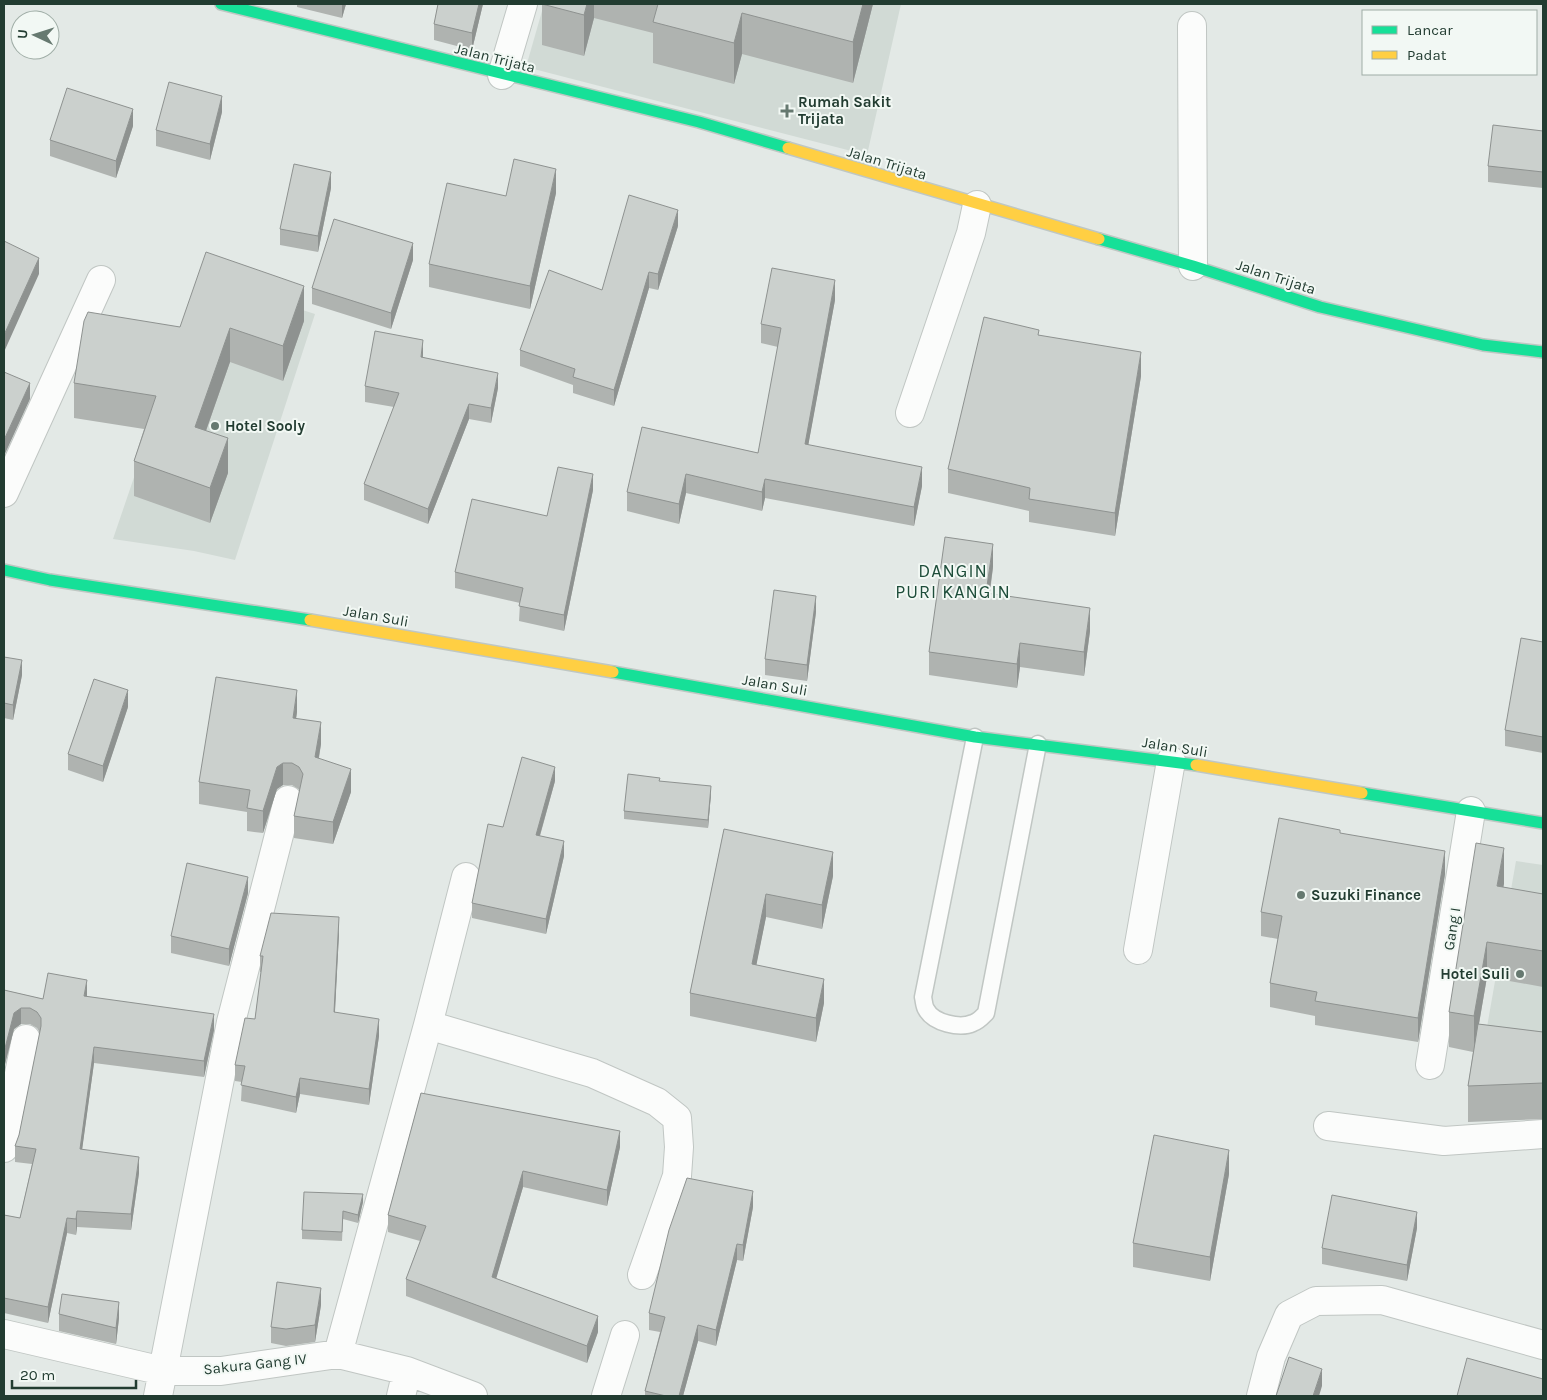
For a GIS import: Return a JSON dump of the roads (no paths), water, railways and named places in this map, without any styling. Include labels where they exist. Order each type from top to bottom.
[{"type":"main road","name":"Jalan Trijata","points":[[221,4],[502,75],[699,122],[978,205],[1193,266],[1320,308],[1483,345],[1543,352]]},
{"type":"main road","name":"Jalan Suli","points":[[4,570],[50,580],[338,625],[800,704],[974,737],[1171,761],[1543,823]]},
{"type":"street","points":[[502,75],[523,4]]},
{"type":"street","points":[[1192,26],[1193,266]]},
{"type":"street","points":[[910,413],[971,233],[978,205]]},
{"type":"street","points":[[4,493],[101,280]]},
{"type":"street","points":[[1138,950],[1171,761]]},
{"type":"street","points":[[161,1383],[231,1022],[288,800]]},
{"type":"street","name":"Gang I","points":[[1430,1065],[1470,811]]},
{"type":"street","points":[[338,1354],[428,1025],[466,877]]},
{"type":"street","points":[[428,1025],[592,1073],[657,1102],[677,1118],[679,1147],[677,1176],[642,1275]]},
{"type":"street","points":[[4,1148],[26,1039]]},
{"type":"street","points":[[1328,1126],[1444,1141],[1543,1134]]},
{"type":"street","points":[[1261,1396],[1272,1357],[1289,1315],[1316,1301],[1382,1300],[1543,1345]]},
{"type":"street","name":"Sakura Gang IV","points":[[4,1334],[161,1383],[221,1371],[338,1354],[404,1383],[473,1396]]},
{"type":"street","points":[[606,1396],[625,1335]]},
{"type":"lane","points":[[974,737],[924,997],[925,1009],[932,1016],[944,1022],[957,1025],[972,1024],[986,1013],[1038,744]]},
{"type":"place","name":"Rumah Sakit Trijata","points":[[787,111]]},
{"type":"place","name":"Hotel Sooly","points":[[215,426]]},
{"type":"place","name":"Suzuki Finance","points":[[1301,895]]},
{"type":"place","name":"Hotel Suli","points":[[1520,974]]},
{"type":"district","name":"DANGIN PURI KANGIN","points":[[953,581]]}]
